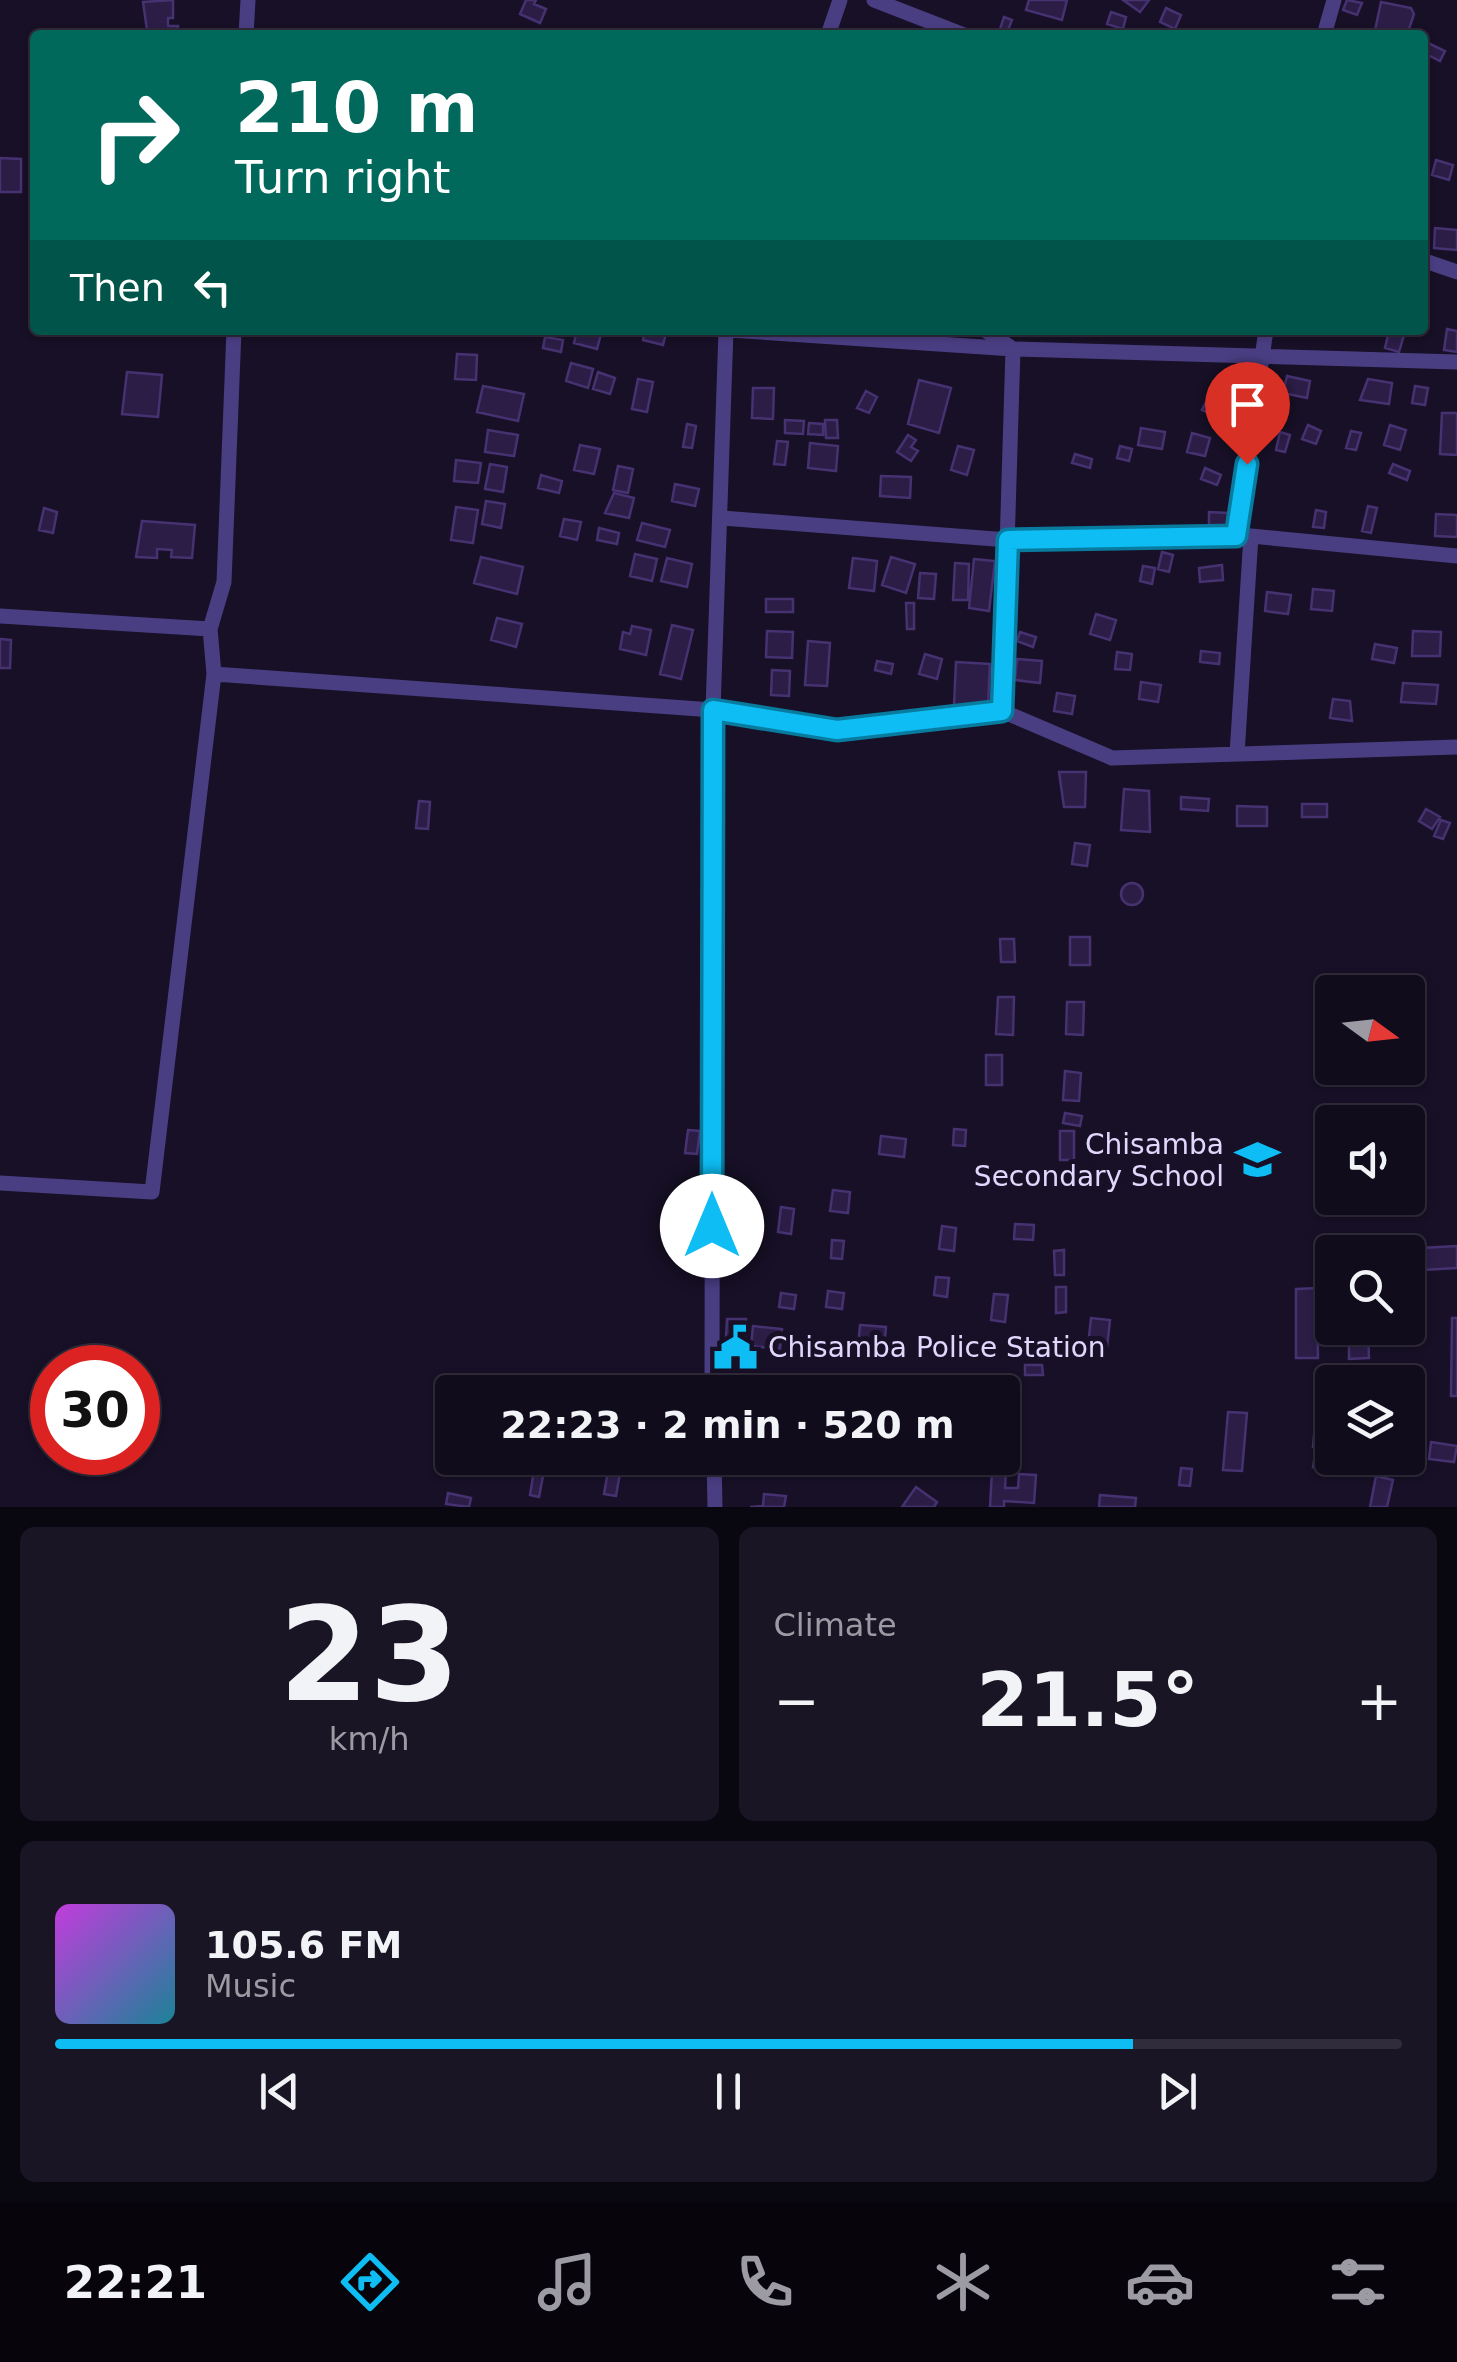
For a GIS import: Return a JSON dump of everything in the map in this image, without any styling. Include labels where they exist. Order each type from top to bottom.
[{"type":"street","points":[[246,30],[248,0]]},
{"type":"street","points":[[830,30],[840,0]]},
{"type":"street","points":[[874,0],[946,30]]},
{"type":"street","points":[[1325,30],[1334,0]]},
{"type":"street","points":[[1428,262],[1457,272]]},
{"type":"street","points":[[0,1183],[152,1192],[214,674],[210,629],[224,582],[234,335]]},
{"type":"street","points":[[712,1375],[713,710],[728,335]]},
{"type":"street","points":[[799,335],[1013,350],[1457,362]]},
{"type":"street","points":[[993,335],[1013,350]]},
{"type":"street","points":[[1237,754],[1244,536],[1266,335]]},
{"type":"street","points":[[1002,711],[1013,350]]},
{"type":"street","points":[[722,518],[1008,540],[1244,536],[1457,556]]},
{"type":"street","points":[[0,616],[210,629]]},
{"type":"street","points":[[214,674],[713,710],[837,730],[1002,711],[1112,758],[1457,747]]},
{"type":"street","points":[[715,1475],[716,1507]]},
{"type":"building","points":[[173,0],[173,18],[168,18],[168,26],[178,26],[178,30],[147,30],[143,2]]},
{"type":"building","points":[[526,0],[536,0],[534,4],[546,9],[540,23],[520,14]]},
{"type":"building","points":[[1029,0],[1067,0],[1062,20],[1026,10]]},
{"type":"building","points":[[1123,0],[1149,0],[1140,12]]},
{"type":"building","points":[[1347,0],[1362,3],[1357,15],[1343,10]]},
{"type":"building","points":[[1381,2],[1411,8],[1414,14],[1409,30],[1375,30]]},
{"type":"building","points":[[1166,8],[1181,15],[1175,29],[1160,22]]},
{"type":"building","points":[[1111,12],[1126,17],[1123,29],[1107,24]]},
{"type":"building","points":[[1004,17],[1012,20],[1008,30],[1000,30]]},
{"type":"building","points":[[1428,43],[1445,51],[1440,61],[1428,55]]},
{"type":"building","points":[[0,158],[21,159],[21,192],[0,192]]},
{"type":"building","points":[[1436,160],[1453,165],[1449,180],[1432,175]]},
{"type":"building","points":[[1435,228],[1457,230],[1457,250],[1434,248]]},
{"type":"building","points":[[1447,329],[1457,331],[1457,352],[1444,350]]},
{"type":"building","points":[[576,335],[601,335],[597,349],[574,343]]},
{"type":"building","points":[[644,335],[666,335],[663,345],[643,340]]},
{"type":"building","points":[[1388,335],[1404,335],[1399,352],[1385,348]]},
{"type":"building","points":[[545,337],[563,340],[561,352],[543,348]]},
{"type":"building","points":[[457,354],[477,355],[476,380],[455,379]]},
{"type":"building","points":[[571,363],[593,369],[588,388],[566,381]]},
{"type":"building","points":[[127,372],[162,375],[158,417],[122,414]]},
{"type":"building","points":[[598,372],[615,378],[610,394],[593,389]]},
{"type":"building","points":[[1287,376],[1310,381],[1307,398],[1283,393]]},
{"type":"building","points":[[638,379],[653,382],[647,412],[632,409]]},
{"type":"building","points":[[1368,379],[1392,383],[1389,404],[1360,400]]},
{"type":"building","points":[[919,380],[951,388],[939,433],[908,424]]},
{"type":"building","points":[[483,386],[524,394],[518,421],[477,412]]},
{"type":"building","points":[[1415,386],[1428,388],[1425,405],[1412,403]]},
{"type":"building","points":[[753,388],[774,388],[773,419],[752,418]]},
{"type":"building","points":[[866,391],[877,397],[869,413],[857,408]]},
{"type":"building","points":[[1208,398],[1232,409],[1226,421],[1202,410]]},
{"type":"building","points":[[1442,413],[1457,413],[1457,455],[1440,454]]},
{"type":"building","points":[[785,420],[804,421],[803,434],[785,433]]},
{"type":"building","points":[[825,420],[837,420],[838,438],[826,438]]},
{"type":"building","points":[[809,423],[823,424],[823,435],[808,434]]},
{"type":"building","points":[[687,424],[696,426],[692,448],[683,447]]},
{"type":"building","points":[[1308,425],[1321,431],[1316,444],[1302,439]]},
{"type":"building","points":[[1390,425],[1406,430],[1400,450],[1384,445]]},
{"type":"building","points":[[1141,428],[1165,432],[1162,449],[1138,445]]},
{"type":"building","points":[[488,430],[518,435],[514,456],[485,452]]},
{"type":"building","points":[[1351,431],[1361,433],[1356,450],[1346,448]]},
{"type":"building","points":[[1280,432],[1290,435],[1285,452],[1276,450]]},
{"type":"building","points":[[1192,433],[1210,438],[1205,456],[1187,452]]},
{"type":"building","points":[[908,435],[916,440],[911,447],[918,451],[911,461],[897,452]]},
{"type":"building","points":[[777,441],[788,442],[785,465],[774,464]]},
{"type":"building","points":[[810,443],[838,446],[836,471],[808,468]]},
{"type":"building","points":[[580,445],[600,449],[594,474],[574,470]]},
{"type":"building","points":[[958,446],[974,450],[967,475],[951,470]]},
{"type":"building","points":[[1120,446],[1132,449],[1129,461],[1117,458]]},
{"type":"building","points":[[1075,454],[1092,459],[1090,468],[1072,463]]},
{"type":"building","points":[[456,460],[481,463],[478,483],[454,481]]},
{"type":"building","points":[[490,464],[507,467],[503,492],[485,489]]},
{"type":"building","points":[[1393,464],[1410,471],[1407,480],[1389,473]]},
{"type":"building","points":[[618,466],[633,469],[628,493],[613,490]]},
{"type":"building","points":[[1205,468],[1221,475],[1217,485],[1201,479]]},
{"type":"building","points":[[541,475],[562,481],[559,493],[538,488]]},
{"type":"building","points":[[881,476],[911,477],[910,498],[880,496]]},
{"type":"building","points":[[675,484],[699,489],[695,506],[672,501]]},
{"type":"building","points":[[614,493],[634,498],[629,518],[605,513]]},
{"type":"building","points":[[486,501],[505,504],[501,528],[482,524]]},
{"type":"building","points":[[1368,506],[1377,508],[1371,533],[1362,531]]},
{"type":"building","points":[[456,507],[478,510],[473,543],[451,540]]},
{"type":"building","points":[[44,508],[57,512],[53,533],[39,530]]},
{"type":"building","points":[[1316,510],[1326,512],[1324,528],[1313,527]]},
{"type":"building","points":[[1209,512],[1228,513],[1227,528],[1209,528]]},
{"type":"building","points":[[1436,514],[1457,515],[1457,537],[1435,536]]},
{"type":"building","points":[[564,519],[581,522],[577,540],[560,536]]},
{"type":"building","points":[[142,521],[195,525],[192,558],[171,557],[172,550],[157,549],[157,558],[136,557]]},
{"type":"building","points":[[642,523],[670,530],[665,547],[637,540]]},
{"type":"building","points":[[599,528],[619,533],[617,544],[597,540]]},
{"type":"building","points":[[1162,552],[1173,555],[1169,572],[1158,569]]},
{"type":"building","points":[[635,554],[657,559],[652,581],[630,576]]},
{"type":"building","points":[[481,557],[523,567],[517,594],[474,583]]},
{"type":"building","points":[[891,557],[915,564],[906,593],[882,585]]},
{"type":"building","points":[[667,558],[692,564],[687,587],[661,581]]},
{"type":"building","points":[[853,558],[877,561],[874,591],[849,588]]},
{"type":"building","points":[[974,559],[995,561],[989,611],[969,608]]},
{"type":"building","points":[[955,563],[969,564],[968,600],[953,600]]},
{"type":"building","points":[[1222,565],[1223,580],[1200,582],[1199,568]]},
{"type":"building","points":[[1143,566],[1155,568],[1152,584],[1140,581]]},
{"type":"building","points":[[920,573],[936,574],[934,599],[918,598]]},
{"type":"building","points":[[1313,589],[1334,591],[1332,611],[1311,609]]},
{"type":"building","points":[[1267,592],[1291,595],[1288,614],[1265,611]]},
{"type":"building","points":[[766,599],[793,599],[793,612],[766,612]]},
{"type":"building","points":[[906,603],[914,603],[914,629],[907,629]]},
{"type":"building","points":[[1096,614],[1116,620],[1110,640],[1090,634]]},
{"type":"building","points":[[497,618],[522,624],[516,647],[491,640]]},
{"type":"building","points":[[672,625],[693,630],[681,679],[660,674]]},
{"type":"building","points":[[632,626],[651,630],[646,655],[620,649],[623,632],[630,634]]},
{"type":"building","points":[[767,631],[793,632],[792,658],[766,657]]},
{"type":"building","points":[[1413,631],[1441,632],[1440,656],[1412,656]]},
{"type":"building","points":[[1020,632],[1036,637],[1033,647],[1017,641]]},
{"type":"building","points":[[0,639],[11,640],[10,668],[0,668]]},
{"type":"building","points":[[808,641],[830,643],[827,686],[805,685]]},
{"type":"building","points":[[1375,644],[1397,648],[1394,663],[1372,659]]},
{"type":"building","points":[[1201,651],[1220,653],[1219,664],[1200,662]]},
{"type":"building","points":[[1117,652],[1132,654],[1130,670],[1115,669]]},
{"type":"building","points":[[925,654],[942,659],[937,679],[919,674]]},
{"type":"building","points":[[1017,659],[1042,661],[1040,683],[1015,680]]},
{"type":"building","points":[[877,661],[893,664],[891,674],[875,670]]},
{"type":"building","points":[[956,662],[990,664],[988,707],[954,705]]},
{"type":"building","points":[[772,670],[790,671],[789,696],[771,695]]},
{"type":"building","points":[[1141,682],[1161,685],[1158,702],[1139,699]]},
{"type":"building","points":[[1403,683],[1438,685],[1436,704],[1401,702]]},
{"type":"building","points":[[1057,693],[1075,696],[1072,714],[1054,711]]},
{"type":"building","points":[[1333,699],[1350,701],[1352,721],[1330,718]]},
{"type":"building","points":[[1059,772],[1086,772],[1085,807],[1064,807]]},
{"type":"building","points":[[1124,789],[1149,791],[1150,832],[1121,830]]},
{"type":"building","points":[[1181,797],[1209,799],[1208,811],[1181,809]]},
{"type":"building","points":[[419,801],[430,802],[428,829],[416,828]]},
{"type":"building","points":[[1302,804],[1327,804],[1327,817],[1302,817]]},
{"type":"building","points":[[1237,806],[1267,807],[1267,826],[1237,826]]},
{"type":"building","points":[[1426,809],[1440,817],[1432,829],[1419,821]]},
{"type":"building","points":[[1441,820],[1450,823],[1443,839],[1434,836]]},
{"type":"building","points":[[1075,843],[1090,845],[1087,866],[1072,864]]},
{"type":"building","points":[[1132,883],[1140,886],[1140,902],[1132,905],[1124,902],[1121,894],[1124,886]]},
{"type":"building","points":[[1070,937],[1090,937],[1090,965],[1070,965]]},
{"type":"building","points":[[1000,939],[1014,939],[1015,962],[1001,962]]},
{"type":"building","points":[[998,997],[1014,997],[1013,1035],[996,1034]]},
{"type":"building","points":[[1067,1002],[1084,1002],[1083,1035],[1066,1034]]},
{"type":"building","points":[[986,1055],[1002,1055],[1002,1085],[986,1085]]},
{"type":"building","points":[[1065,1071],[1081,1073],[1079,1101],[1063,1100]]},
{"type":"building","points":[[1065,1113],[1082,1116],[1080,1126],[1063,1123]]},
{"type":"building","points":[[954,1129],[966,1130],[965,1146],[953,1145]]},
{"type":"building","points":[[688,1130],[700,1131],[697,1154],[685,1153]]},
{"type":"building","points":[[1060,1131],[1074,1131],[1074,1160],[1060,1160]]},
{"type":"building","points":[[881,1136],[906,1139],[904,1157],[879,1154]]},
{"type":"building","points":[[833,1190],[850,1192],[848,1213],[830,1211]]},
{"type":"building","points":[[683,1203],[697,1205],[695,1231],[680,1230]]},
{"type":"building","points":[[781,1207],[794,1209],[791,1234],[778,1232]]},
{"type":"building","points":[[1015,1224],[1034,1225],[1033,1240],[1014,1239]]},
{"type":"building","points":[[942,1226],[956,1228],[954,1251],[939,1249]]},
{"type":"building","points":[[832,1240],[844,1241],[842,1259],[831,1258]]},
{"type":"building","points":[[1457,1246],[1457,1268],[1425,1270],[1425,1248]]},
{"type":"building","points":[[1064,1250],[1064,1275],[1055,1275],[1054,1251]]},
{"type":"building","points":[[936,1277],[949,1278],[947,1297],[934,1295]]},
{"type":"building","points":[[1056,1287],[1066,1287],[1066,1312],[1056,1313]]},
{"type":"building","points":[[1315,1288],[1318,1358],[1296,1358],[1296,1289]]},
{"type":"building","points":[[828,1291],[844,1293],[842,1309],[826,1307]]},
{"type":"building","points":[[781,1293],[796,1295],[794,1309],[779,1307]]},
{"type":"building","points":[[994,1294],[1008,1295],[1005,1322],[991,1320]]},
{"type":"building","points":[[1091,1318],[1110,1320],[1107,1348],[1088,1346]]},
{"type":"building","points":[[1452,1318],[1457,1318],[1457,1396],[1451,1396]]},
{"type":"building","name":"Chisamba Police Station","points":[[727,1319],[746,1319],[743,1375],[724,1375]]},
{"type":"building","points":[[860,1325],[886,1327],[884,1349],[858,1346]]},
{"type":"building","points":[[753,1326],[782,1329],[780,1349],[751,1346]]},
{"type":"building","points":[[1349,1345],[1369,1345],[1369,1358],[1349,1359]]},
{"type":"building","points":[[1025,1365],[1042,1365],[1043,1375],[1025,1375]]},
{"type":"building","points":[[1228,1412],[1247,1413],[1242,1471],[1223,1470]]},
{"type":"building","points":[[1431,1442],[1457,1446],[1454,1462],[1429,1459]]},
{"type":"building","points":[[1181,1468],[1192,1469],[1190,1486],[1179,1485]]},
{"type":"building","points":[[1020,1474],[1036,1475],[1034,1503],[1004,1501],[1004,1507],[990,1507],[992,1475],[1006,1475],[1005,1488],[1018,1488]]},
{"type":"building","points":[[533,1475],[543,1475],[539,1497],[530,1495]]},
{"type":"building","points":[[607,1475],[620,1475],[616,1496],[604,1494]]},
{"type":"building","points":[[1376,1476],[1393,1480],[1387,1507],[1370,1507]]},
{"type":"building","points":[[916,1487],[937,1502],[934,1507],[902,1507]]},
{"type":"building","points":[[448,1493],[471,1498],[469,1507],[446,1504]]},
{"type":"building","points":[[764,1494],[786,1496],[784,1507],[750,1507],[763,1506]]},
{"type":"building","points":[[1100,1495],[1136,1498],[1135,1507],[1099,1507]]},
{"type":"place","name":"Chisamba Secondary School","points":[[1257,1160]]},
{"type":"place","name":"Chisamba Police Station","points":[[735,1347]]},
{"type":"route","points":[[712,1226],[713,710],[837,730],[1002,711],[1008,540],[1236,536],[1247,464]]}]
